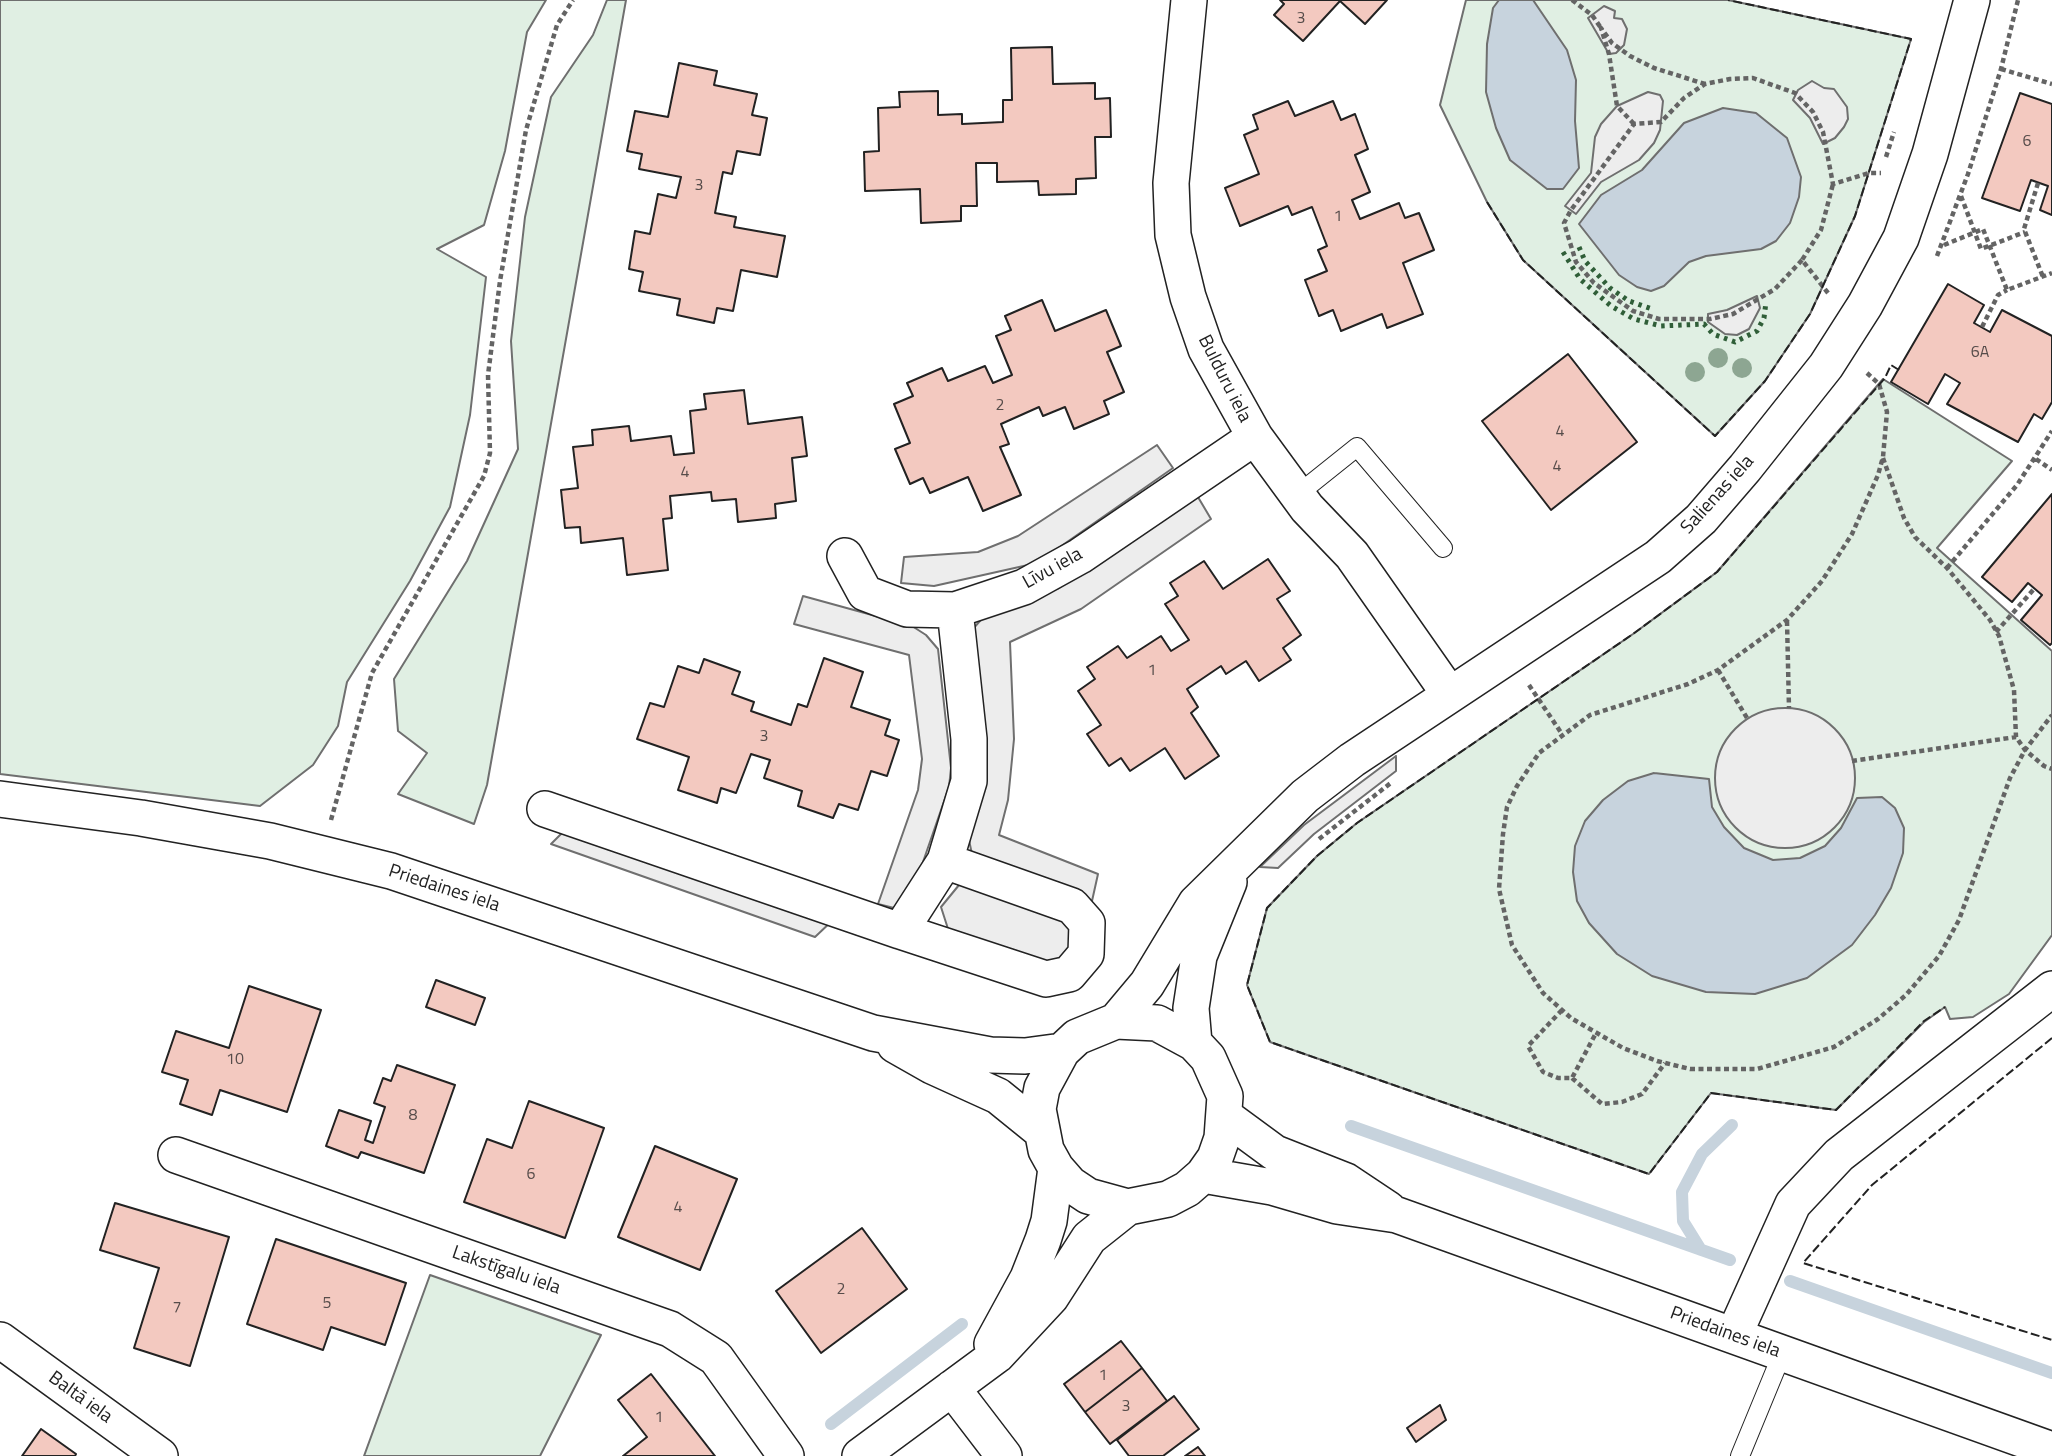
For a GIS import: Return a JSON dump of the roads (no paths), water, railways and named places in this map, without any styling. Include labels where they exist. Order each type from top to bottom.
[{"type":"street","name":"Bulduru iela","points":[[1189,0],[1171,183],[1173,235],[1188,297],[1206,349],[1255,437],[1297,495],[1352,555],[1450,695]]},
{"type":"street","name":"Salienas iela","points":[[1116,1021],[1147,984],[1196,903],[1215,881],[1238,862],[1304,796],[1352,760],[1658,557],[1693,527],[1826,366],[1865,305],[1901,238],[1930,154],[1972,0]]},
{"type":"street","name":"Līvu iela","points":[[845,556],[865,593],[907,609],[955,610],[1024,587],[1080,556],[1255,437]]},
{"type":"street","points":[[900,931],[945,861],[969,781],[968,726],[955,610]]},
{"type":"street","name":"Priedaines iela","points":[[0,799],[141,818],[321,854],[391,871],[873,1033]]},
{"type":"street","points":[[545,808],[1046,979],[1069,974],[1086,954],[1087,923],[1072,906],[945,861]]},
{"type":"street","points":[[1194,1043],[1191,1008],[1199,956],[1238,862]]},
{"type":"street","points":[[1734,1335],[1793,1204],[1839,1155],[2052,989]]},
{"type":"street","points":[[1116,1021],[1157,1023],[1194,1043],[1218,1076],[1226,1117],[1215,1158],[1203,1175],[1187,1189],[1168,1199],[1128,1207],[1088,1196],[1056,1168],[1040,1130],[1038,1109],[1042,1088],[1062,1051],[1077,1037],[1116,1021]]},
{"type":"street","points":[[873,1033],[998,1056],[1062,1051]]},
{"type":"street","points":[[873,1033],[932,1066],[998,1096],[1040,1130]]},
{"type":"street","points":[[1226,1117],[1275,1153],[1346,1181],[1397,1215]]},
{"type":"street","name":"Lakstīgalu iela","points":[[176,1155],[670,1329],[716,1358],[786,1456]]},
{"type":"street","points":[[961,1380],[1001,1328],[1028,1278],[1049,1221],[1056,1168]]},
{"type":"street","points":[[1203,1175],[1272,1187],[1337,1206],[1397,1215]]},
{"type":"street","points":[[860,1456],[997,1355],[1051,1297],[1089,1238],[1128,1207]]},
{"type":"street","name":"Priedaines iela","points":[[1397,1215],[2052,1450]]},
{"type":"street","name":"Baltā iela","points":[[0,1340],[160,1456]]},
{"type":"street","points":[[961,1380],[1004,1456]]},
{"type":"lane","points":[[1297,495],[1357,447],[1443,548]]},
{"type":"lane","points":[[1740,1456],[1782,1354]]},
{"type":"waterway","points":[[1701,1250],[1683,1221],[1682,1192],[1702,1154],[1732,1125]]},
{"type":"waterway","points":[[1351,1126],[1730,1260]]},
{"type":"waterway","points":[[1790,1281],[2052,1373]]},
{"type":"waterway","points":[[831,1424],[962,1324]]}]
